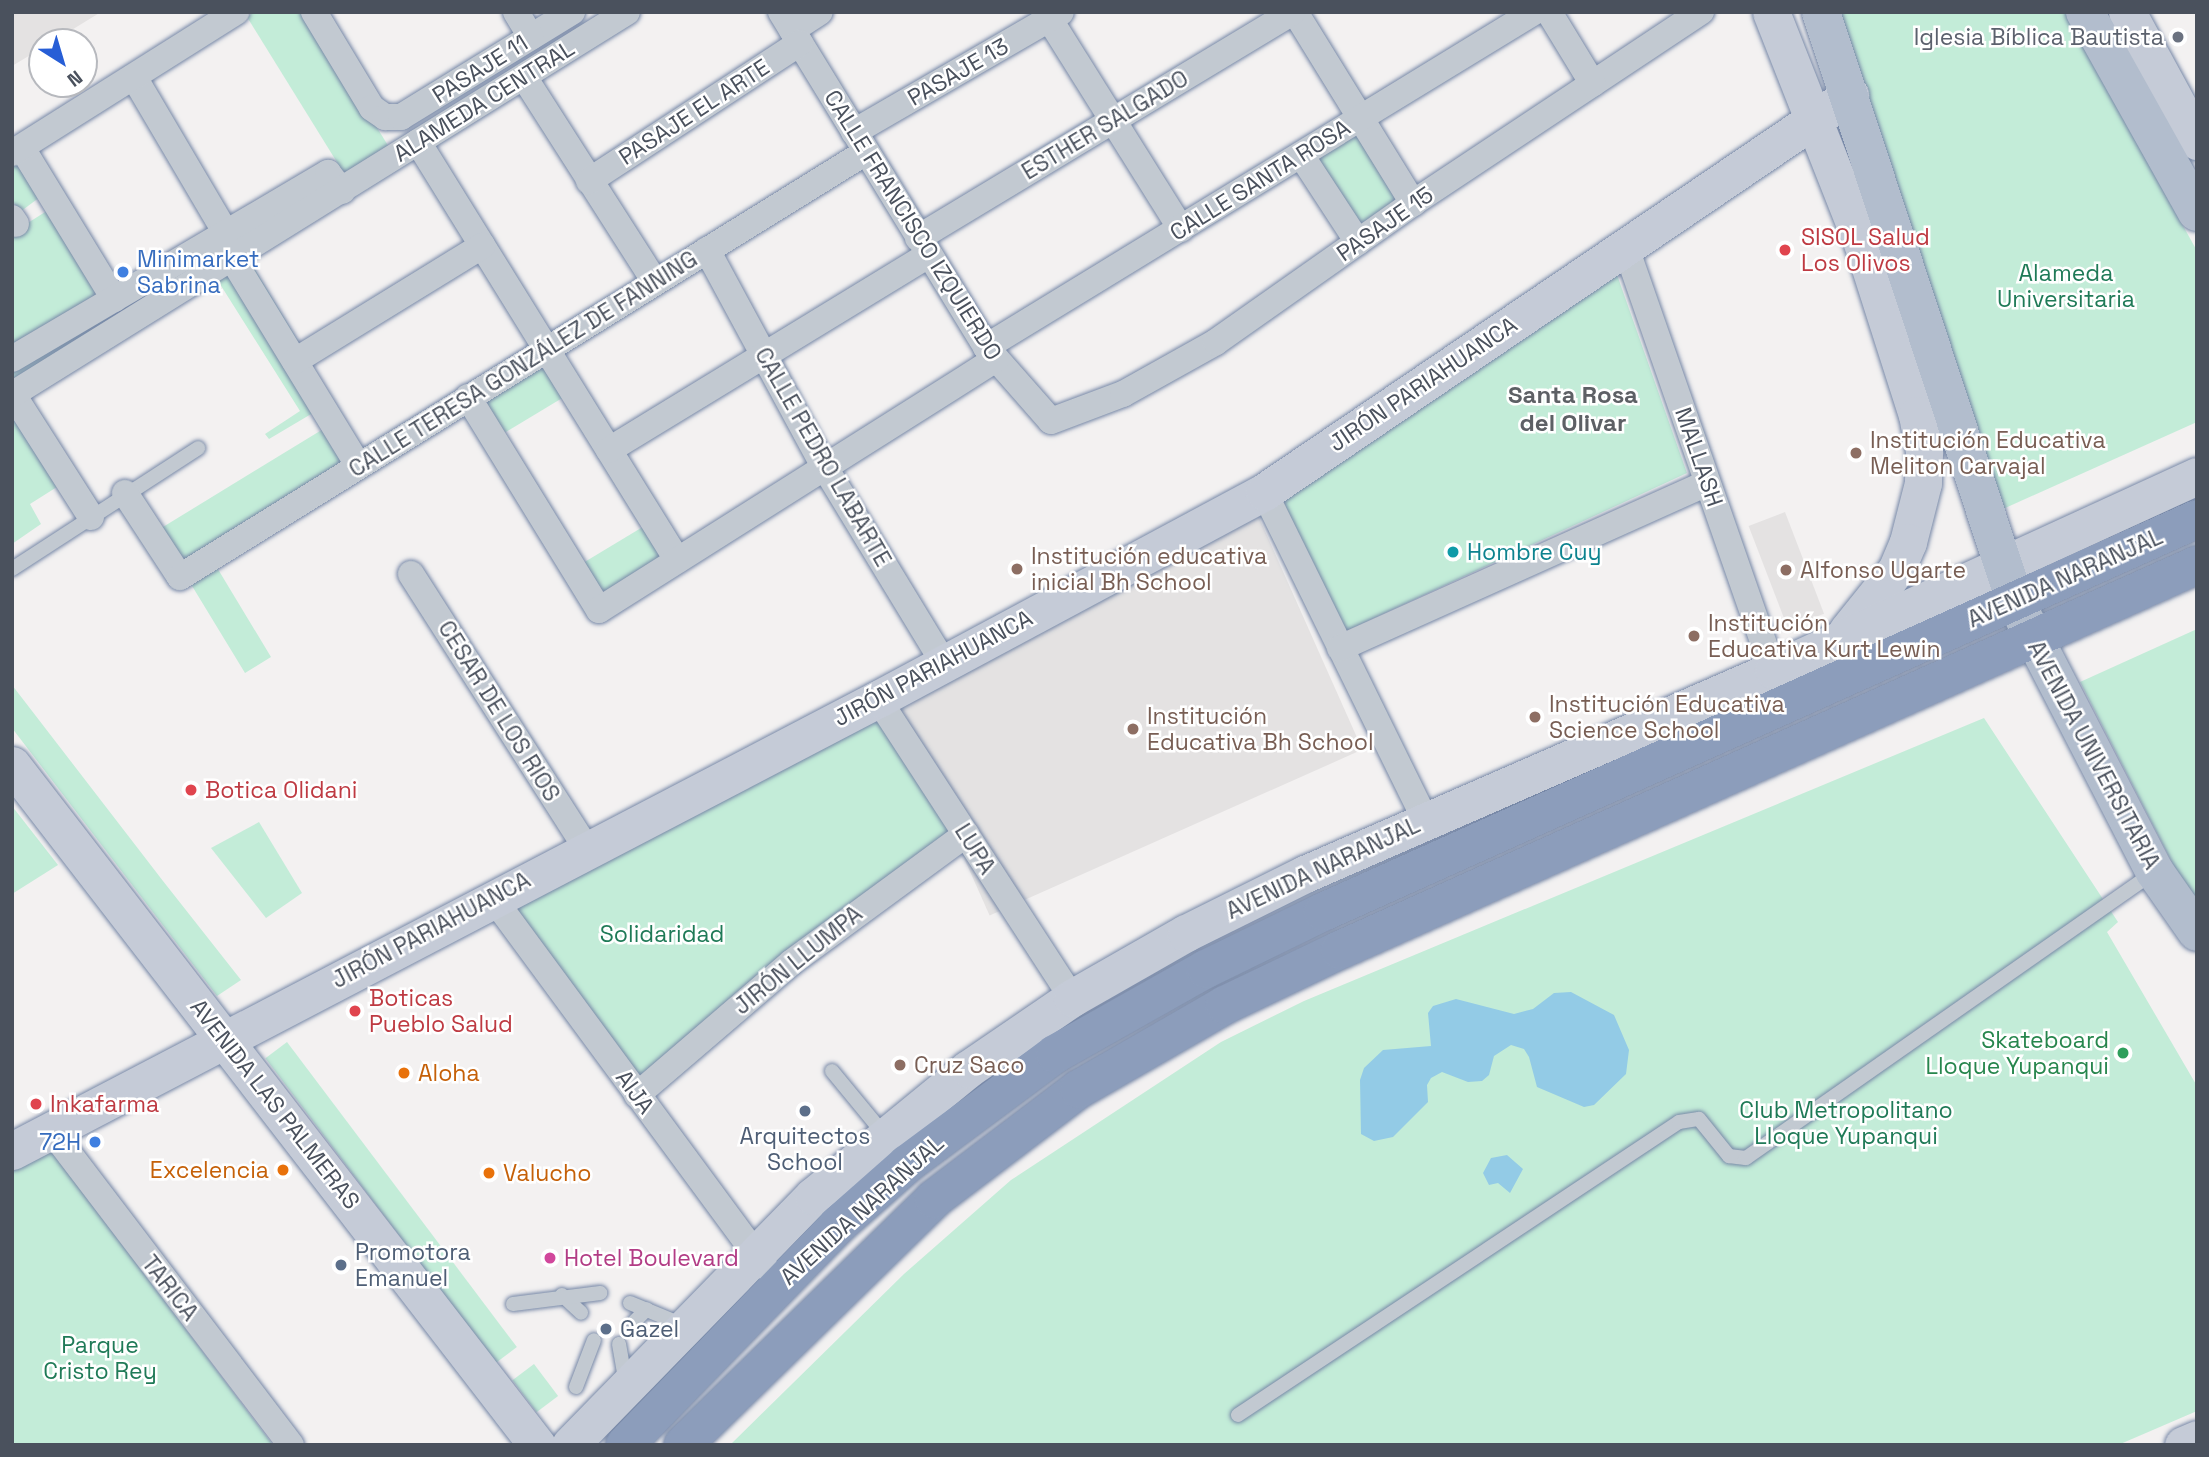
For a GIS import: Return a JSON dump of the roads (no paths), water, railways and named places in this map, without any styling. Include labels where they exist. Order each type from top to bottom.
[{"type":"highway","name":"AVENIDA NARANJAL","points":[[625,1445],[779,1285],[907,1164],[989,1100],[1055,1054],[1206,969],[2008,584],[2197,519]]},
{"type":"highway","name":"AVENIDA NARANJAL","points":[[683,1445],[934,1199],[1079,1089],[1225,1005],[1340,950],[2197,565]]},
{"type":"main road","points":[[1771,12],[1863,246],[1917,415],[1924,453],[1918,511],[1908,542],[1872,603],[1839,640]]},
{"type":"main road","name":"AVENIDA UNIVERSITARIA","points":[[1821,12],[2008,584],[2032,638],[2155,872],[2197,933]]},
{"type":"main road","points":[[2085,12],[2197,212]]},
{"type":"main road","points":[[2127,12],[2197,141]]},
{"type":"main road","name":"JIRÓN PARIAHUANCA","points":[[12,1150],[586,848],[878,699],[1264,492],[1850,95]]},
{"type":"main road","name":"AVENIDA NARANJAL","points":[[570,1445],[755,1254],[884,1134],[1072,998],[1186,933],[1426,821],[1839,640],[2008,584],[2197,476]]},
{"type":"main road","name":"AVENIDA LAS PALMERAS","points":[[12,765],[76,852],[226,1039],[537,1445]]},
{"type":"main road","points":[[2183,1445],[2197,1439]]},
{"type":"street","points":[[114,299],[17,150],[236,12]]},
{"type":"street","points":[[516,12],[531,37]]},
{"type":"street","name":"PASAJE 11","points":[[317,13],[372,108],[385,117],[401,117],[572,12]]},
{"type":"street","name":"ALAMEDA CENTRAL","points":[[12,359],[114,299],[342,191],[627,12]]},
{"type":"street","name":"PASAJE EL ARTE","points":[[589,181],[791,28],[820,12]]},
{"type":"street","points":[[1294,12],[1363,117],[1413,203]]},
{"type":"street","name":"ESTHER SALGADO","points":[[610,450],[763,353],[1111,120],[1294,12]]},
{"type":"street","name":"CALLE SANTA ROSA","points":[[468,397],[599,610],[824,466],[1181,229],[1534,12]]},
{"type":"street","points":[[1549,12],[1593,84]]},
{"type":"street","name":"PASAJE 15","points":[[1061,421],[1123,394],[1216,342],[1413,203],[1701,12]]},
{"type":"street","points":[[1052,15],[1111,120],[1181,229]]},
{"type":"street","name":"PASAJE 13","points":[[860,142],[1052,15]]},
{"type":"street","name":"CALLE FRANCISCO IZQUIERDO","points":[[791,28],[991,353],[1043,414],[1051,421],[1061,421]]},
{"type":"street","points":[[524,76],[655,282]]},
{"type":"street","points":[[134,77],[227,245],[358,466]]},
{"type":"street","points":[[418,142],[677,560]]},
{"type":"street","name":"CALLE TERESA GONZÁLEZ DE FANNING","points":[[125,493],[180,577],[707,250],[860,142]]},
{"type":"street","points":[[1301,155],[1358,242]]},
{"type":"street","name":"ALAMEDA CENTRAL","points":[[13,393],[227,245]]},
{"type":"street","name":"MALLASH","points":[[1625,245],[1773,670]]},
{"type":"street","points":[[295,361],[482,246]]},
{"type":"street","name":"CALLE PEDRO LABARTE","points":[[707,250],[824,466],[943,662]]},
{"type":"street","points":[[13,393],[91,517]]},
{"type":"street","points":[[1340,648],[1707,483]]},
{"type":"street","points":[[1264,492],[1426,821]]},
{"type":"street","name":"CESAR DE LOS RIOS","points":[[411,574],[586,848]]},
{"type":"street","name":"LUPA","points":[[878,699],[1072,998]]},
{"type":"street","name":"JIRÓN LLUMPA","points":[[637,1095],[792,962],[966,834]]},
{"type":"street","name":"AIJA","points":[[493,898],[779,1285]]},
{"type":"street","name":"TARICA","points":[[51,1130],[291,1445]]},
{"type":"lane","points":[[12,569],[198,448]]},
{"type":"lane","points":[[1238,1415],[1679,1122],[1699,1119],[1729,1156],[1746,1157],[2155,872]]},
{"type":"lane","points":[[832,1070],[884,1134]]},
{"type":"lane","points":[[513,1304],[562,1295],[600,1293]]},
{"type":"lane","points":[[562,1295],[581,1313]]},
{"type":"lane","points":[[630,1303],[684,1326]]},
{"type":"lane","points":[[634,1322],[646,1309]]},
{"type":"lane","points":[[576,1387],[594,1340]]},
{"type":"lane","points":[[619,1343],[626,1388]]},
{"type":"water","points":[[1571,992],[1614,1015],[1629,1050],[1626,1074],[1594,1105],[1584,1107],[1537,1087],[1529,1057],[1524,1049],[1511,1045],[1494,1056],[1489,1075],[1482,1081],[1468,1082],[1442,1072],[1431,1078],[1427,1085],[1428,1102],[1393,1137],[1374,1141],[1361,1134],[1360,1080],[1364,1068],[1383,1050],[1431,1046],[1428,1013],[1433,1006],[1456,999],[1514,1014],[1533,1009],[1554,993]]},
{"type":"water","points":[[1507,1155],[1523,1169],[1510,1193],[1498,1183],[1489,1185],[1483,1173],[1491,1158]]},
{"type":"place","name":"Iglesia Bíblica Bautista","points":[[2178,37]]},
{"type":"place","name":"SISOL Salud Los Olivos","points":[[1785,250]]},
{"type":"place","name":"Minimarket Sabrina","points":[[123,272]]},
{"type":"place","name":"Institución Educativa Meliton Carvajal","points":[[1856,453]]},
{"type":"place","name":"Hombre Cuy","points":[[1453,552]]},
{"type":"place","name":"Institución educativa inicial Bh School","points":[[1017,569]]},
{"type":"place","name":"Alfonso Ugarte","points":[[1786,570]]},
{"type":"place","name":"Institución Educativa Kurt Lewin","points":[[1694,636]]},
{"type":"place","name":"Institución Educativa Science School","points":[[1535,717]]},
{"type":"place","name":"Institución Educativa Bh School","points":[[1133,729]]},
{"type":"place","name":"Botica Olidani","points":[[191,790]]},
{"type":"place","name":"Boticas Pueblo Salud","points":[[355,1011]]},
{"type":"place","name":"Skateboard Lloque Yupanqui","points":[[2123,1053]]},
{"type":"place","name":"Cruz Saco","points":[[900,1065]]},
{"type":"place","name":"Aloha","points":[[404,1073]]},
{"type":"place","name":"Inkafarma","points":[[36,1104]]},
{"type":"place","name":"Arquitectos School","points":[[805,1111]]},
{"type":"place","name":"72H","points":[[95,1142]]},
{"type":"place","name":"Excelencia","points":[[283,1170]]},
{"type":"place","name":"Valucho","points":[[489,1173]]},
{"type":"place","name":"Hotel Boulevard","points":[[550,1258]]},
{"type":"place","name":"Promotora Emanuel","points":[[341,1265]]},
{"type":"place","name":"Gazel","points":[[606,1329]]},
{"type":"district","name":"Santa Rosa del Olivar","points":[[1573,409]]},
{"type":"park label","name":"Alameda Universitaria","points":[[2066,286]]},
{"type":"park label","name":"Solidaridad","points":[[662,934]]},
{"type":"park label","name":"Club Metropolitano Lloque Yupanqui","points":[[1846,1123]]},
{"type":"park label","name":"Parque Cristo Rey","points":[[100,1358]]}]
